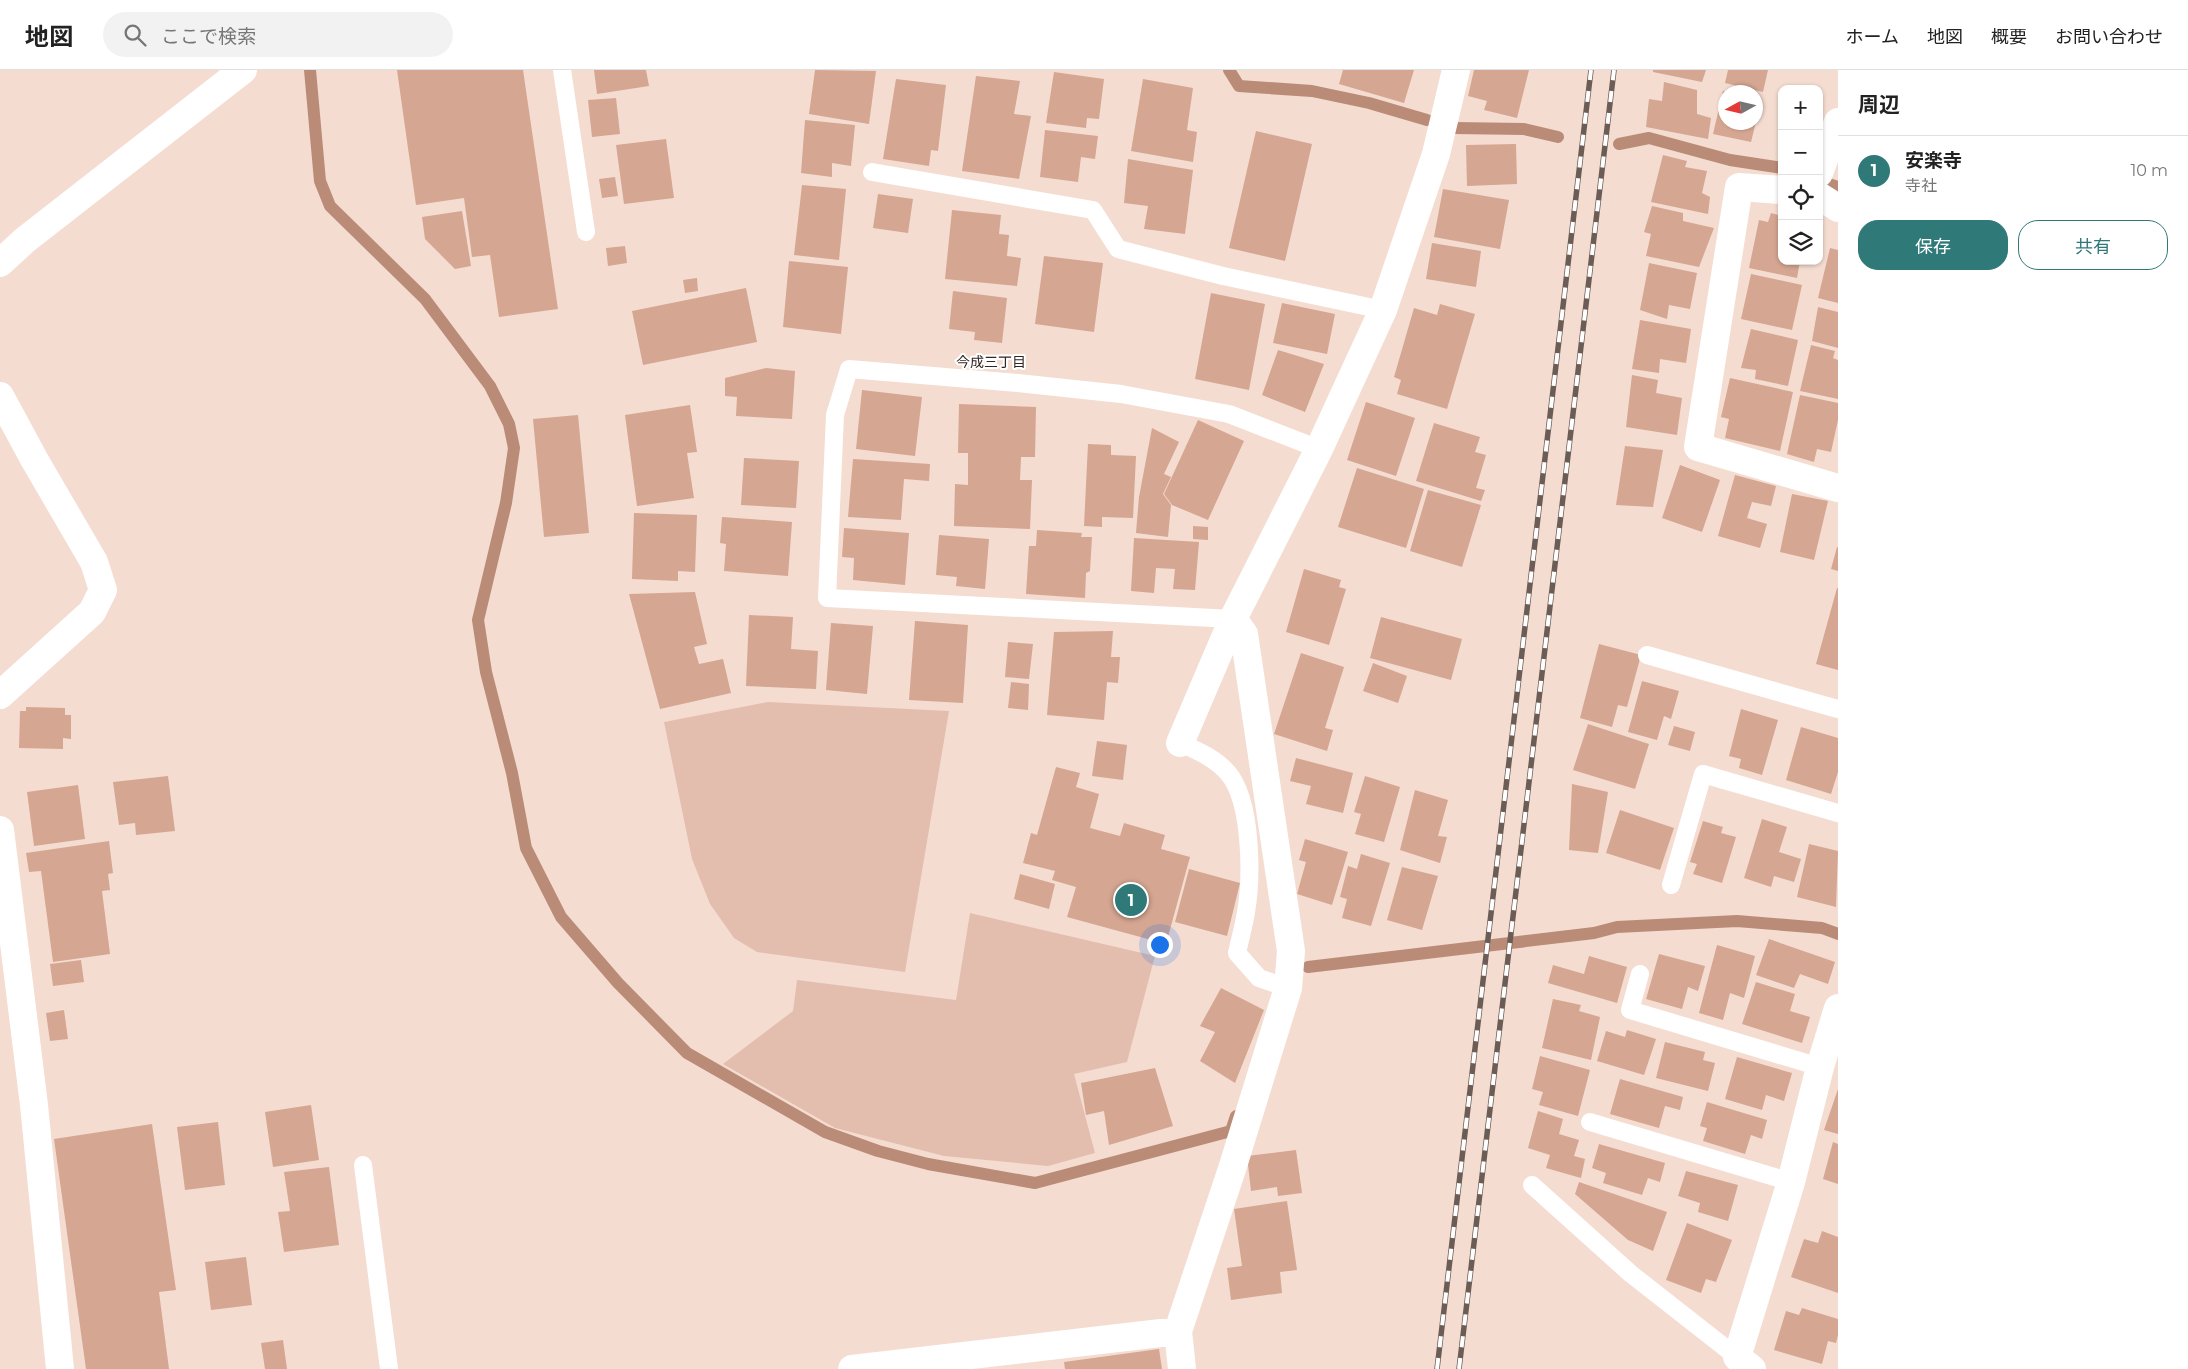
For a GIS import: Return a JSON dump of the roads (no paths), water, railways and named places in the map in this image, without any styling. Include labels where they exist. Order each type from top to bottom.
[{"type":"street","points":[[0,263],[25,240],[243,70]]},
{"type":"street","points":[[1180,743],[1233,619],[1319,449],[1383,310],[1436,154],[1456,70]]},
{"type":"street","points":[[1823,162],[1838,122]]},
{"type":"street","points":[[1778,190],[1739,187],[1698,447],[1838,488]]},
{"type":"street","points":[[1823,199],[1838,208]]},
{"type":"street","points":[[0,396],[94,562],[102,590],[92,612],[0,695]]},
{"type":"street","points":[[1182,1369],[1178,1331],[1232,1169],[1288,988],[1291,951],[1244,634],[1233,619]]},
{"type":"street","points":[[0,830],[34,1105],[60,1369]]},
{"type":"street","points":[[1745,1363],[1791,1182],[1828,1053],[1838,1008]]},
{"type":"street","points":[[852,1369],[1178,1331]]},
{"type":"lane","points":[[562,70],[586,232]]},
{"type":"lane","points":[[872,172],[1093,210],[1118,250],[1224,276],[1383,310]]},
{"type":"lane","points":[[1233,619],[827,598],[836,415],[849,369],[1121,394],[1229,414],[1319,449]]},
{"type":"lane","points":[[1647,654],[1838,709]]},
{"type":"lane","points":[[1180,743],[1210,757],[1229,774],[1243,800],[1250,862],[1246,911],[1237,953],[1259,978],[1288,988]]},
{"type":"lane","points":[[1671,885],[1704,774],[1838,813]]},
{"type":"lane","points":[[1640,974],[1630,1010],[1828,1053]]},
{"type":"lane","points":[[1590,1122],[1791,1182]]},
{"type":"lane","points":[[363,1165],[388,1369]]},
{"type":"lane","points":[[1532,1185],[1631,1274],[1745,1363]]},
{"type":"waterway","points":[[310,70],[320,181],[330,206],[425,299],[490,386],[509,424],[514,448],[506,503],[478,620],[486,672],[512,773],[526,848],[561,917],[618,983],[687,1053],[825,1132],[878,1151],[928,1164],[1035,1183],[1231,1131],[1236,1116]]},
{"type":"waterway","points":[[1229,70],[1239,86],[1312,91],[1369,103],[1427,120]]},
{"type":"waterway","points":[[1454,128],[1524,129],[1558,137]]},
{"type":"waterway","points":[[1619,144],[1649,138],[1730,160],[1778,167]]},
{"type":"waterway","points":[[1823,182],[1838,187]]},
{"type":"waterway","points":[[1308,967],[1594,933],[1617,927],[1737,921],[1822,928],[1838,934]]},
{"type":"railway","points":[[1437,1369],[1591,70]]},
{"type":"railway","points":[[1459,1369],[1614,70]]},
{"type":"place","name":"安楽寺","points":[[1131,900]]},
{"type":"district","name":"今成三丁目","points":[[991,362]]}]
